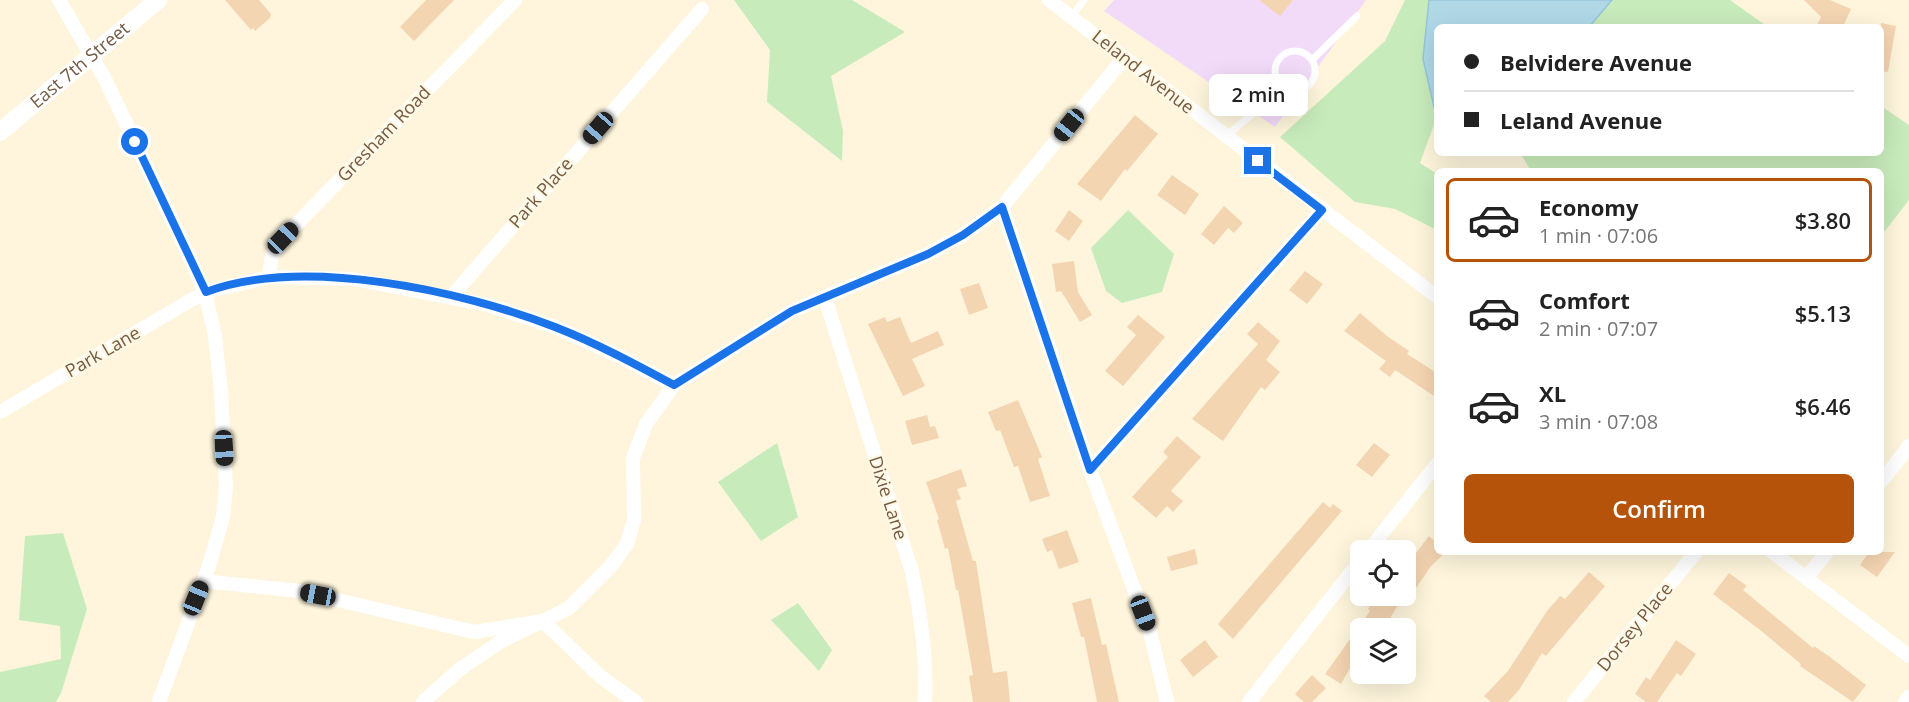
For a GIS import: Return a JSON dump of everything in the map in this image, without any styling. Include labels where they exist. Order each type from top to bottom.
[{"type":"street","points":[[59,0],[105,79],[206,292],[215,336],[221,391],[226,486],[223,517],[203,581],[159,702]]},
{"type":"street","name":"East 7th Street","points":[[0,132],[158,0]]},
{"type":"street","name":"Gresham Road","points":[[270,277],[272,255],[283,238],[515,0]]},
{"type":"street","name":"Leland Avenue","points":[[1049,0],[1434,295]]},
{"type":"street","name":"Park Place","points":[[451,297],[702,9]]},
{"type":"street","points":[[423,702],[439,686],[481,654],[500,642],[569,608],[590,588],[627,544],[634,520],[633,458],[646,424],[674,385],[792,311],[928,254],[963,235],[1002,207],[1124,58]]},
{"type":"street","points":[[1002,207],[1090,470],[1150,632],[1167,702]]},
{"type":"street","points":[[1090,470],[1322,210]]},
{"type":"street","name":"Park Lane","points":[[0,412],[206,292],[270,277],[354,279],[488,305],[555,327],[619,356],[674,385]]},
{"type":"street","name":"Dixie Lane","points":[[825,298],[912,572],[921,617],[926,677],[925,702]]},
{"type":"street","points":[[1884,478],[1909,446]]},
{"type":"street","points":[[1377,540],[1434,468]]},
{"type":"street","name":"Dorsey Place","points":[[1574,702],[1694,555]]},
{"type":"street","points":[[1776,555],[1909,656]]},
{"type":"street","points":[[1806,578],[1825,555]]},
{"type":"street","points":[[1249,702],[1350,574]]},
{"type":"street","points":[[203,581],[299,591],[355,602],[454,629],[474,632],[543,621]]},
{"type":"street","points":[[543,621],[601,677],[636,702]]},
{"type":"street","points":[[1905,702],[1909,697]]},
{"type":"lane","points":[[1071,17],[1084,0]]},
{"type":"lane","points":[[1312,60],[1357,16]]},
{"type":"lane","points":[[1288,50],[1308,54],[1312,60],[1315,73],[1309,85],[1297,91],[1284,88],[1275,78],[1276,66],[1288,50]]},
{"type":"lane","points":[[1226,136],[1284,88]]},
{"type":"shaded area","points":[[1114,0],[1366,0],[1275,127],[1104,11]]},
{"type":"green space","points":[[734,0],[852,0],[905,32],[831,76],[843,131],[842,161],[767,102],[770,50]]},
{"type":"green space","points":[[1405,0],[1429,0],[1423,59],[1434,110],[1434,124],[1420,163],[1434,172],[1434,228],[1395,209],[1355,202],[1280,137],[1385,41]]},
{"type":"green space","points":[[1612,0],[1730,0],[1764,24],[1592,24]]},
{"type":"green space","points":[[1884,108],[1909,125],[1909,200],[1884,232],[1884,168],[1529,168],[1522,156],[1884,156]]},
{"type":"green space","points":[[1128,210],[1174,254],[1162,292],[1122,303],[1106,291],[1091,248]]},
{"type":"green space","points":[[777,443],[798,517],[761,541],[718,482]]},
{"type":"green space","points":[[63,533],[87,609],[61,693],[56,702],[0,702],[0,672],[61,659],[60,626],[19,620],[25,536]]},
{"type":"green space","points":[[798,603],[832,650],[819,671],[771,620]]},
{"type":"water","points":[[1429,0],[1612,0],[1592,24],[1434,24],[1434,107],[1423,59]]},
{"type":"building","points":[[225,0],[259,0],[271,14],[270,18],[255,31],[253,28],[251,30]]},
{"type":"building","points":[[426,0],[454,0],[414,41],[400,27]]},
{"type":"building","points":[[1259,0],[1293,0],[1280,16]]},
{"type":"building","points":[[1804,0],[1830,0],[1851,9],[1844,24],[1818,24],[1821,17]]},
{"type":"building","points":[[1881,23],[1896,26],[1888,72],[1884,71],[1884,24]]},
{"type":"building","points":[[1135,115],[1158,134],[1127,171],[1125,169],[1101,201],[1077,184]]},
{"type":"building","points":[[1172,175],[1199,194],[1185,215],[1157,195]]},
{"type":"building","points":[[1224,206],[1243,223],[1234,233],[1228,228],[1214,245],[1201,234]]},
{"type":"building","points":[[1069,210],[1083,221],[1069,241],[1055,231]]},
{"type":"building","points":[[1074,261],[1078,292],[1092,315],[1080,322],[1061,291],[1056,292],[1052,264]]},
{"type":"building","points":[[1305,271],[1323,284],[1307,304],[1289,290]]},
{"type":"building","points":[[979,283],[988,308],[969,315],[960,289]]},
{"type":"building","points":[[1360,313],[1409,351],[1407,354],[1434,371],[1434,396],[1395,370],[1390,377],[1379,369],[1386,361],[1344,331]]},
{"type":"building","points":[[1138,315],[1165,337],[1123,386],[1105,371],[1136,335],[1127,327]]},
{"type":"building","points":[[885,317],[887,322],[900,317],[911,343],[938,331],[944,345],[912,359],[925,386],[903,396],[868,324]]},
{"type":"building","points":[[1258,322],[1280,341],[1266,360],[1280,372],[1265,390],[1261,387],[1223,441],[1192,419],[1258,344],[1247,334]]},
{"type":"building","points":[[1018,400],[1042,457],[1038,459],[1050,496],[1030,502],[1018,466],[1014,467],[1000,430],[996,431],[988,412]]},
{"type":"building","points":[[927,415],[930,427],[935,426],[939,438],[912,445],[905,421]]},
{"type":"building","points":[[1177,436],[1201,457],[1171,491],[1183,501],[1173,512],[1167,506],[1156,518],[1132,497],[1168,457],[1163,452]]},
{"type":"building","points":[[1374,443],[1390,455],[1372,477],[1356,465]]},
{"type":"building","points":[[961,469],[967,486],[957,489],[961,499],[956,501],[973,561],[976,561],[993,673],[1007,671],[1010,702],[973,702],[969,676],[973,675],[958,590],[956,590],[948,548],[945,549],[937,520],[939,519],[926,482]]},
{"type":"building","points":[[1323,502],[1330,508],[1333,504],[1342,511],[1233,639],[1218,624]]},
{"type":"building","points":[[1067,530],[1079,562],[1059,569],[1052,550],[1047,552],[1042,539]]},
{"type":"building","points":[[1429,536],[1434,540],[1434,555],[1443,555],[1431,566],[1416,588],[1416,553]]},
{"type":"building","points":[[1195,549],[1198,564],[1171,571],[1167,557]]},
{"type":"building","points":[[1884,552],[1895,552],[1877,577],[1860,565],[1867,555],[1884,555]]},
{"type":"building","points":[[1589,572],[1605,586],[1546,656],[1542,653],[1519,690],[1508,702],[1491,702],[1484,696],[1508,671],[1547,611],[1560,596],[1565,599]]},
{"type":"building","points":[[1729,573],[1747,586],[1743,590],[1813,648],[1814,646],[1830,657],[1866,685],[1853,702],[1800,666],[1801,664],[1760,630],[1713,594]]},
{"type":"building","points":[[1091,598],[1102,645],[1106,644],[1119,702],[1097,702],[1084,637],[1081,637],[1072,603]]},
{"type":"building","points":[[1370,606],[1397,606],[1390,618],[1365,618],[1370,611],[1368,609]]},
{"type":"building","points":[[1350,639],[1350,668],[1341,684],[1325,674]]},
{"type":"building","points":[[1205,640],[1218,657],[1193,677],[1180,660]]},
{"type":"building","points":[[1676,640],[1696,654],[1681,676],[1677,673],[1657,702],[1646,702],[1635,694],[1646,677],[1650,680]]},
{"type":"building","points":[[1312,675],[1326,688],[1312,702],[1304,702],[1295,694]]},
{"type":"route","points":[[135,142],[206,292],[270,277],[354,279],[419,290],[488,305],[555,327],[619,356],[674,385],[792,311],[928,254],[963,235],[1002,207],[1090,470],[1322,210],[1258,161]]}]
